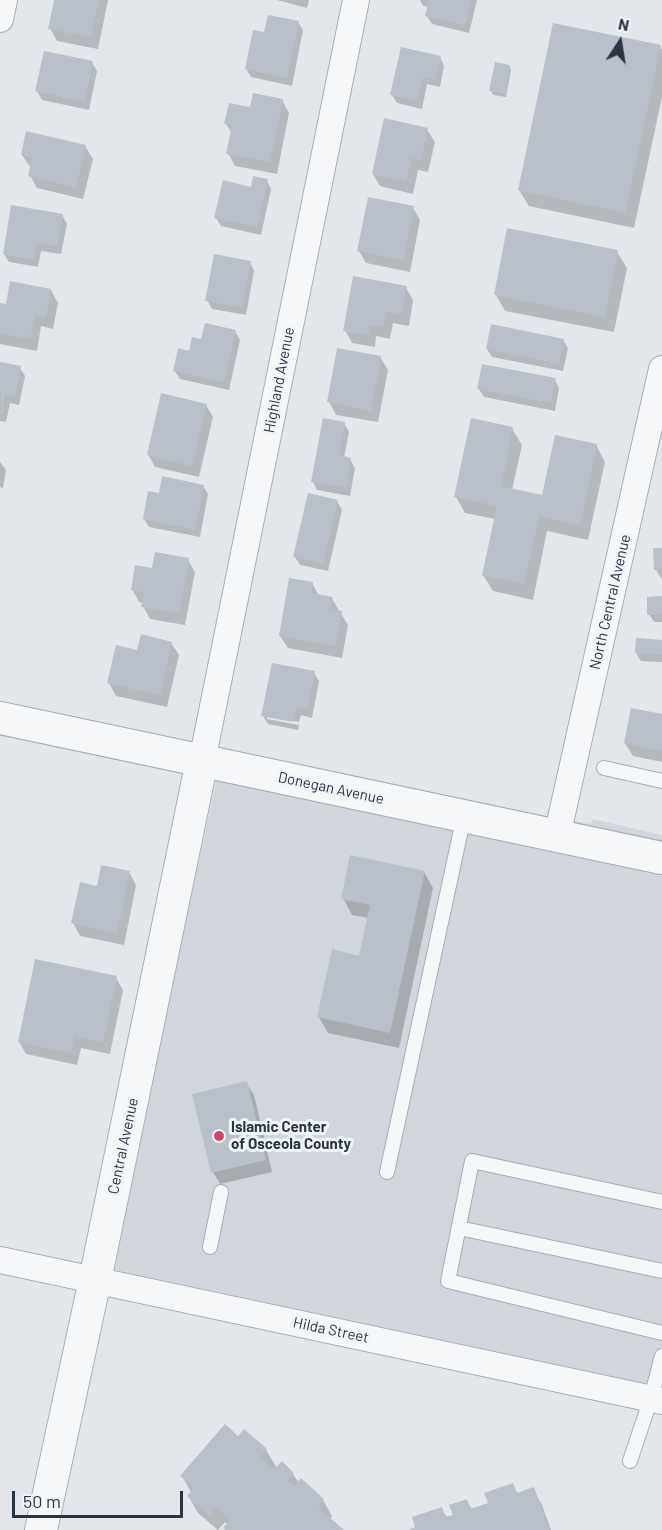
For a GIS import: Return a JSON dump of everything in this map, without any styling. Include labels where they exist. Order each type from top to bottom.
[{"type":"street","points":[[0,20],[4,0]]},
{"type":"street","name":"Highland Avenue","points":[[202,761],[356,0]]},
{"type":"street","name":"North Central Avenue","points":[[557,836],[662,369]]},
{"type":"street","name":"Donegan Avenue","points":[[0,718],[662,858]]},
{"type":"street","name":"Central Avenue","points":[[40,1530],[95,1280],[202,761]]},
{"type":"street","name":"Hilda Street","points":[[0,1260],[656,1399]]},
{"type":"lane","points":[[604,768],[662,781]]},
{"type":"lane","points":[[387,1172],[464,816]]},
{"type":"lane","points":[[662,1202],[472,1161],[448,1281],[662,1333]]},
{"type":"lane","points":[[210,1247],[221,1192]]},
{"type":"lane","points":[[459,1228],[662,1271]]},
{"type":"lane","points":[[630,1461],[656,1399],[662,1356]]},
{"type":"shaded area","points":[[217,778],[662,872],[662,1387],[111,1269]]},
{"type":"shaded area","points":[[593,819],[662,835],[662,844],[572,825],[573,821],[591,824]]},
{"type":"building","points":[[54,0],[99,0],[91,37],[48,29]]},
{"type":"building","points":[[429,0],[471,0],[465,25],[425,16]]},
{"type":"building","points":[[268,15],[299,21],[287,78],[245,69],[253,30],[264,32]]},
{"type":"building","points":[[553,23],[661,45],[625,213],[518,190]]},
{"type":"building","points":[[401,47],[441,56],[435,80],[423,77],[417,101],[390,95]]},
{"type":"building","points":[[44,51],[93,61],[85,102],[35,91]]},
{"type":"building","points":[[495,62],[510,65],[505,94],[489,91]]},
{"type":"building","points":[[253,93],[283,99],[270,162],[226,154],[232,125],[224,124],[229,103],[250,107]]},
{"type":"building","points":[[384,118],[428,128],[421,160],[412,158],[406,182],[372,174]]},
{"type":"building","points":[[26,131],[86,145],[76,187],[28,176],[32,157],[21,155]]},
{"type":"building","points":[[253,176],[268,179],[257,227],[214,218],[223,180],[251,187]]},
{"type":"building","points":[[368,197],[414,206],[404,260],[357,251]]},
{"type":"building","points":[[11,205],[63,214],[57,246],[37,243],[33,260],[3,254]]},
{"type":"building","points":[[507,228],[618,250],[605,317],[494,295]]},
{"type":"building","points":[[214,254],[251,261],[242,307],[205,301]]},
{"type":"building","points":[[353,276],[407,286],[402,314],[386,311],[383,327],[370,325],[368,335],[343,331]]},
{"type":"building","points":[[10,281],[51,289],[46,317],[35,315],[30,339],[0,333],[0,303],[6,304]]},
{"type":"building","points":[[205,323],[236,330],[224,382],[173,371],[178,348],[189,351],[192,337],[201,339]]},
{"type":"building","points":[[491,324],[564,339],[559,364],[486,349]]},
{"type":"building","points":[[337,348],[381,356],[371,411],[327,402]]},
{"type":"building","points":[[0,362],[21,366],[15,397],[5,395],[1,417]]},
{"type":"building","points":[[482,364],[556,378],[551,403],[477,389]]},
{"type":"building","points":[[161,393],[207,404],[192,466],[147,455]]},
{"type":"building","points":[[323,418],[345,422],[339,455],[351,458],[346,488],[311,482]]},
{"type":"building","points":[[471,418],[513,427],[501,486],[542,495],[555,435],[597,444],[580,525],[539,516],[524,584],[482,575],[497,506],[454,497]]},
{"type":"building","points":[[162,476],[204,485],[195,530],[143,519],[148,491],[159,493]]},
{"type":"building","points":[[308,493],[338,500],[323,564],[293,557]]},
{"type":"building","points":[[653,548],[662,548],[662,570],[654,570]]},
{"type":"building","points":[[155,552],[189,558],[179,613],[141,607],[144,592],[131,590],[135,565],[152,568]]},
{"type":"building","points":[[289,578],[313,582],[311,593],[333,597],[331,609],[342,611],[336,646],[279,636]]},
{"type":"building","points":[[662,596],[662,614],[647,615],[647,597]]},
{"type":"building","points":[[141,634],[172,642],[160,695],[107,683],[116,645],[137,650]]},
{"type":"building","points":[[636,638],[662,640],[662,655],[635,653]]},
{"type":"building","points":[[272,663],[315,671],[308,710],[296,707],[293,722],[261,716]]},
{"type":"building","points":[[631,708],[662,714],[662,751],[624,743]]},
{"type":"building","points":[[350,855],[425,871],[390,1033],[317,1017],[332,949],[359,956],[370,905],[341,899]]},
{"type":"building","points":[[101,865],[130,871],[117,933],[71,923],[80,882],[97,886]]},
{"type":"building","points":[[35,959],[117,976],[103,1043],[74,1036],[71,1053],[18,1042]]},
{"type":"building","points":[[247,1081],[266,1160],[211,1173],[192,1094]]},
{"type":"building","points":[[225,1424],[238,1436],[244,1429],[267,1449],[260,1457],[274,1469],[282,1461],[294,1473],[287,1480],[294,1486],[301,1478],[324,1499],[318,1507],[344,1530],[225,1530],[223,1528],[230,1520],[215,1507],[209,1515],[187,1496],[194,1488],[180,1476]]},
{"type":"building","points":[[513,1483],[517,1493],[534,1487],[549,1530],[408,1530],[415,1527],[412,1517],[442,1507],[445,1517],[453,1515],[449,1505],[467,1499],[470,1509],[488,1503],[484,1493]]},
{"type":"place","name":"Islamic Center of Osceola County","points":[[219,1136]]}]
